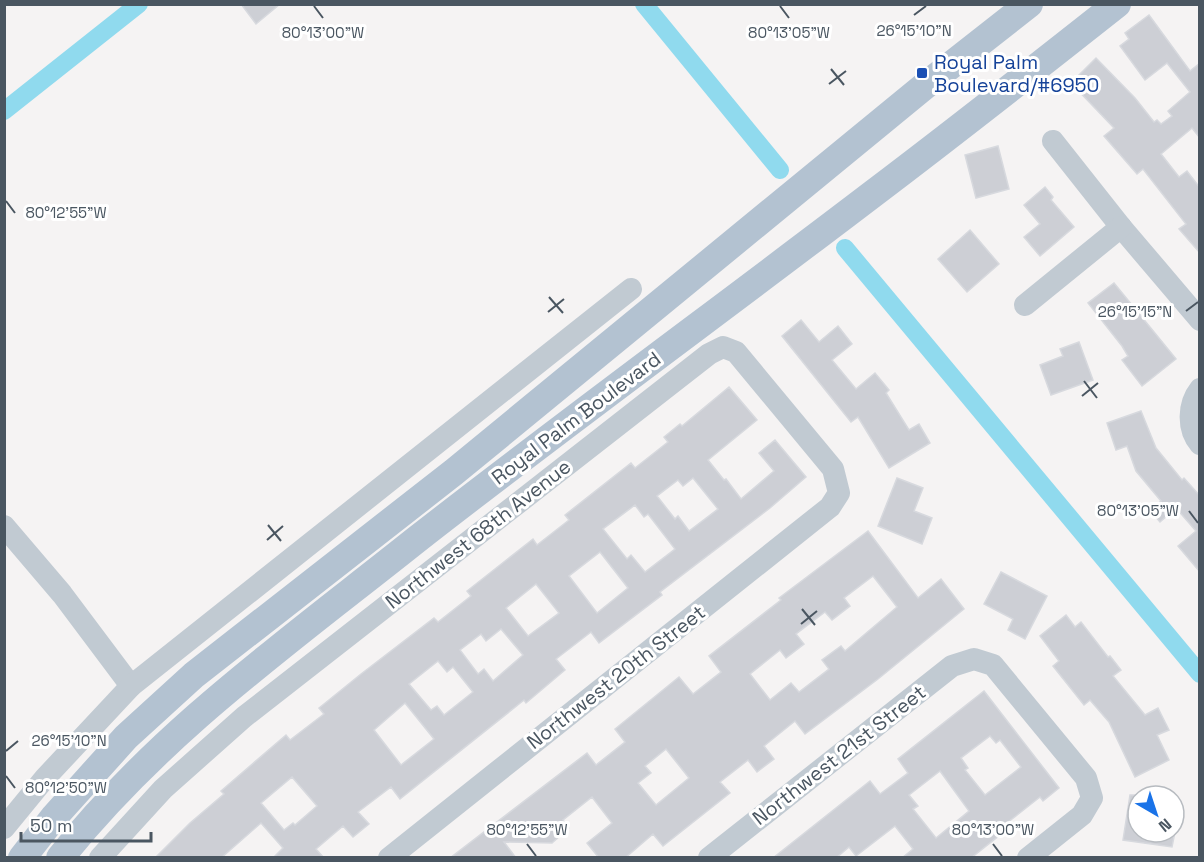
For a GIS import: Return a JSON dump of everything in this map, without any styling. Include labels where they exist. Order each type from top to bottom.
[{"type":"main road","name":"Royal Palm Boulevard","points":[[22,858],[54,817],[126,737],[194,675],[454,472],[927,84],[1029,4]]},
{"type":"main road","name":"Royal Palm Boulevard","points":[[60,858],[76,837],[148,761],[216,698],[474,495],[902,172],[1117,4]]},
{"type":"street","points":[[1053,141],[1121,227],[1200,320]]},
{"type":"street","points":[[1025,305],[1121,227]]},
{"type":"street","points":[[4,828],[45,778],[131,686],[631,289]]},
{"type":"street","name":"Northwest 68th Avenue","points":[[100,858],[163,789],[243,717],[709,354],[723,347],[736,352],[833,469],[839,493]]},
{"type":"street","points":[[1200,389],[1190,415],[1194,438],[1200,444]]},
{"type":"street","name":"Northwest 20th Street","points":[[390,858],[831,507],[839,493]]},
{"type":"street","points":[[4,526],[62,594],[131,686]]},
{"type":"street","name":"Northwest 21st Street","points":[[709,858],[952,666],[974,659],[993,665],[1086,778],[1092,798],[1082,815],[1029,858]]},
{"type":"building","points":[[241,4],[280,4],[256,24]]},
{"type":"building","points":[[1149,15],[1190,71],[1200,63],[1200,138],[1192,128],[1161,154],[1179,177],[1187,171],[1200,188],[1200,253],[1179,229],[1186,224],[1143,169],[1137,174],[1104,136],[1114,128],[1071,83],[1096,58],[1135,98],[1154,122],[1157,120],[1161,124],[1172,116],[1168,111],[1190,92],[1167,63],[1145,80],[1120,46],[1129,39],[1125,33]]},
{"type":"building","points":[[998,146],[1009,189],[976,198],[965,155]]},
{"type":"building","points":[[1045,187],[1053,197],[1051,200],[1074,227],[1040,256],[1024,237],[1040,224],[1024,205]]},
{"type":"building","points":[[970,230],[999,264],[967,292],[938,259]]},
{"type":"building","points":[[1114,283],[1176,359],[1142,386],[1122,360],[1128,356],[1122,346],[1088,303]]},
{"type":"building","points":[[801,320],[819,342],[838,326],[852,344],[832,360],[856,389],[875,373],[889,390],[886,393],[909,430],[919,424],[930,443],[889,468],[858,417],[851,422],[782,336]]},
{"type":"building","points":[[1079,342],[1093,380],[1051,395],[1040,365],[1063,356],[1060,349]]},
{"type":"building","points":[[729,387],[757,420],[708,460],[724,480],[726,479],[741,499],[774,471],[759,453],[775,440],[806,477],[770,508],[660,592],[662,595],[599,643],[591,632],[556,659],[565,670],[526,703],[524,700],[400,799],[391,787],[358,812],[369,824],[353,837],[343,826],[316,849],[324,858],[273,858],[283,848],[261,823],[221,858],[155,858],[190,823],[224,794],[221,791],[286,735],[290,740],[324,714],[319,708],[361,674],[434,618],[438,622],[471,596],[467,591],[533,539],[537,545],[569,520],[565,515],[631,463],[635,468],[668,442],[664,437],[680,424],[682,426]],"holes":[[[693,478],[718,509],[689,531],[678,516],[675,519],[657,496],[678,480],[683,486]],[[635,505],[644,517],[648,514],[675,549],[645,572],[631,555],[627,559],[603,529]],[[600,552],[628,588],[597,613],[569,576]],[[536,584],[559,613],[528,636],[506,608]],[[501,629],[523,655],[493,681],[484,669],[478,674],[460,650],[481,634],[486,641]],[[438,661],[447,672],[453,667],[473,692],[444,715],[437,706],[431,710],[409,684]],[[405,703],[434,739],[401,765],[374,730]],[[292,777],[317,806],[295,825],[293,823],[284,830],[261,803]]]},
{"type":"building","points":[[1141,411],[1156,448],[1182,480],[1184,478],[1200,496],[1200,572],[1178,546],[1196,531],[1176,508],[1160,522],[1150,510],[1161,501],[1136,471],[1127,446],[1116,450],[1107,423]]},
{"type":"building","points":[[897,478],[923,488],[914,511],[932,518],[922,544],[878,526]]},
{"type":"building","points":[[868,531],[918,598],[941,579],[964,609],[878,679],[805,734],[795,721],[764,746],[774,759],[757,772],[748,760],[720,782],[730,793],[663,846],[653,834],[625,858],[599,858],[587,843],[612,823],[592,797],[563,820],[569,828],[552,843],[504,842],[516,858],[450,858],[587,753],[596,765],[625,742],[615,729],[679,677],[693,694],[721,672],[709,656],[781,600],[779,598]],"holes":[[[873,576],[897,607],[845,651],[841,646],[822,660],[829,669],[799,692],[791,683],[770,700],[750,674],[780,650],[786,658],[804,644],[796,634],[825,612],[832,620],[850,606],[844,598]],[[666,749],[689,778],[656,805],[638,783],[651,773],[645,766]]]},
{"type":"building","points":[[1001,572],[1047,596],[1025,639],[1008,630],[1013,619],[984,604]]},
{"type":"building","points":[[1066,615],[1075,627],[1081,622],[1108,657],[1110,656],[1121,670],[1113,676],[1145,715],[1158,708],[1169,730],[1157,735],[1169,760],[1135,777],[1109,722],[1090,700],[1084,705],[1053,666],[1059,661],[1040,636]]},
{"type":"building","points":[[984,691],[1059,788],[1043,801],[1040,797],[1007,823],[1010,827],[971,858],[902,858],[913,849],[895,826],[856,856],[849,847],[836,858],[773,858],[870,781],[880,794],[908,773],[898,759]],"holes":[[[990,736],[996,743],[1000,740],[1021,767],[985,795],[965,770],[968,768],[961,758]],[[940,771],[969,811],[936,838],[913,809],[918,806],[909,795]]]},
{"type":"building","points":[[1126,821],[1126,840],[1123,840]]},
{"type":"building","points":[[1151,844],[1173,844],[1172,847]]},
{"type":"waterway","points":[[4,111],[139,4]]},
{"type":"waterway","points":[[644,4],[780,170]]},
{"type":"waterway","points":[[845,248],[1200,674]]},
{"type":"place","name":"Royal Palm Boulevard/#6950","points":[[922,73]]}]
